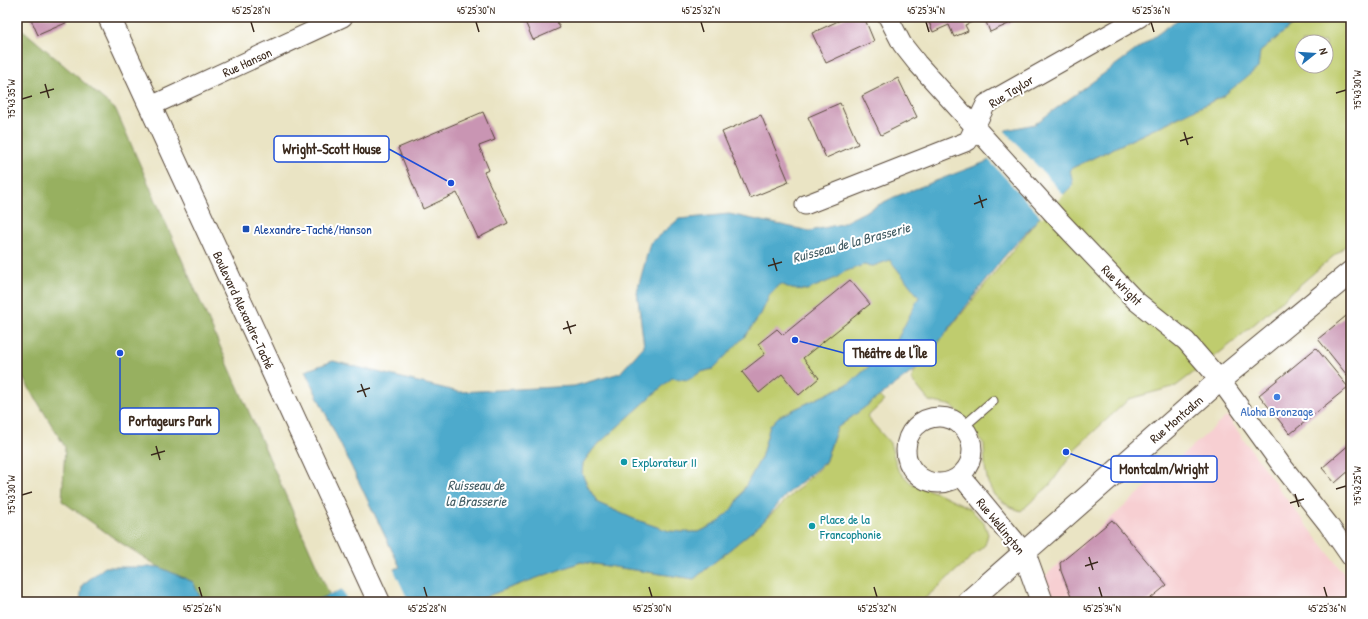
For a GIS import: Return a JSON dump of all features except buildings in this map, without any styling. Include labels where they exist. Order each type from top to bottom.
[{"type":"main road","name":"Boulevard Alexandre-Taché","points":[[109,17],[379,602]]},
{"type":"main road","name":"Rue Montcalm","points":[[968,602],[1220,380],[1351,272]]},
{"type":"main road","name":"Rue Wellington","points":[[1024,552],[1042,602]]},
{"type":"street","name":"Rue Hanson","points":[[151,106],[343,17]]},
{"type":"street","name":"Rue Wright","points":[[888,17],[902,44],[917,63],[1059,220],[1136,301],[1186,340],[1220,380],[1351,557]]},
{"type":"street","name":"Rue Taylor","points":[[805,205],[968,141],[986,104],[1140,17]]},
{"type":"street","points":[[935,417],[945,417],[955,420],[963,427],[969,436],[972,446],[972,457],[968,467],[961,476],[951,482],[940,484],[929,482],[918,476],[911,468],[906,458],[906,446],[909,435],[916,426],[925,420],[935,417]]},
{"type":"street","name":"Rue Wellington","points":[[961,476],[1024,552]]},
{"type":"lane","points":[[963,427],[993,401]]},
{"type":"shaded area","points":[[1227,416],[1282,493],[1343,572],[1351,592],[1351,602],[1054,602],[1045,576]]},
{"type":"green space","points":[[1302,17],[1351,17],[1351,241],[1231,344],[1176,386],[1129,399],[1077,447],[1050,485],[1021,511],[1010,507],[994,495],[988,483],[985,467],[984,444],[953,406],[929,401],[911,379],[916,369],[1038,219],[1061,195],[1070,169],[1224,96],[1260,52]]},
{"type":"green space","points":[[17,25],[116,110],[330,596],[312,602],[219,602],[200,597],[193,582],[159,567],[118,541],[62,501],[65,447],[17,368]]},
{"type":"green space","points":[[890,260],[919,297],[895,344],[850,383],[778,417],[770,426],[761,458],[734,507],[719,522],[699,532],[668,531],[634,519],[598,503],[582,474],[583,463],[595,447],[672,378],[688,380],[701,372],[713,369],[761,314],[770,294],[781,284],[792,289],[807,290],[836,278],[844,272],[863,265],[873,266]]},
{"type":"green space","points":[[879,396],[884,401],[867,417],[890,443],[898,470],[911,483],[945,496],[969,508],[984,523],[988,534],[985,545],[921,602],[474,602],[581,562],[694,579],[762,523],[825,463],[837,428]]},
{"type":"water","name":"Ruisseau de la Brasserie","points":[[1181,17],[1302,17],[1260,52],[1258,68],[1223,96],[1070,169],[1073,185],[1038,219],[1002,259],[938,343],[916,369],[837,428],[825,462],[787,494],[762,523],[694,579],[581,562],[474,602],[424,602],[417,598],[405,602],[311,602],[400,567],[305,371],[333,361],[459,392],[574,386],[620,373],[644,346],[637,292],[650,243],[679,219],[729,214],[810,231],[841,224],[894,197],[988,161],[1006,130],[1035,124]],"holes":[[[890,260],[919,297],[895,344],[850,383],[778,417],[770,426],[761,458],[734,507],[719,522],[699,532],[669,531],[634,519],[598,503],[588,487],[582,474],[583,463],[595,447],[672,378],[688,380],[701,372],[713,369],[746,335],[761,314],[770,294],[781,284],[792,289],[807,290],[836,278],[844,272],[863,265],[873,266]]]},
{"type":"water","points":[[105,567],[159,567],[193,582],[200,597],[219,602],[80,602],[82,585]]},
{"type":"pier","points":[[1004,130],[1064,195],[1042,218],[987,158]]},
{"type":"pier","points":[[393,568],[409,602],[348,602],[341,588]]},
{"type":"place","name":"Wright-Scott House","points":[[451,183]]},
{"type":"place","name":"Alexandre-Taché/Hanson","points":[[246,229]]},
{"type":"place","name":"Théâtre de l'Île","points":[[795,340]]},
{"type":"place","name":"Portageurs Park","points":[[120,353]]},
{"type":"place","name":"Aloha Bronzage","points":[[1277,397]]},
{"type":"place","name":"Montcalm/Wright","points":[[1066,452]]},
{"type":"place","name":"Explorateur II","points":[[624,462]]},
{"type":"place","name":"Place de la Francophonie","points":[[812,526]]}]
